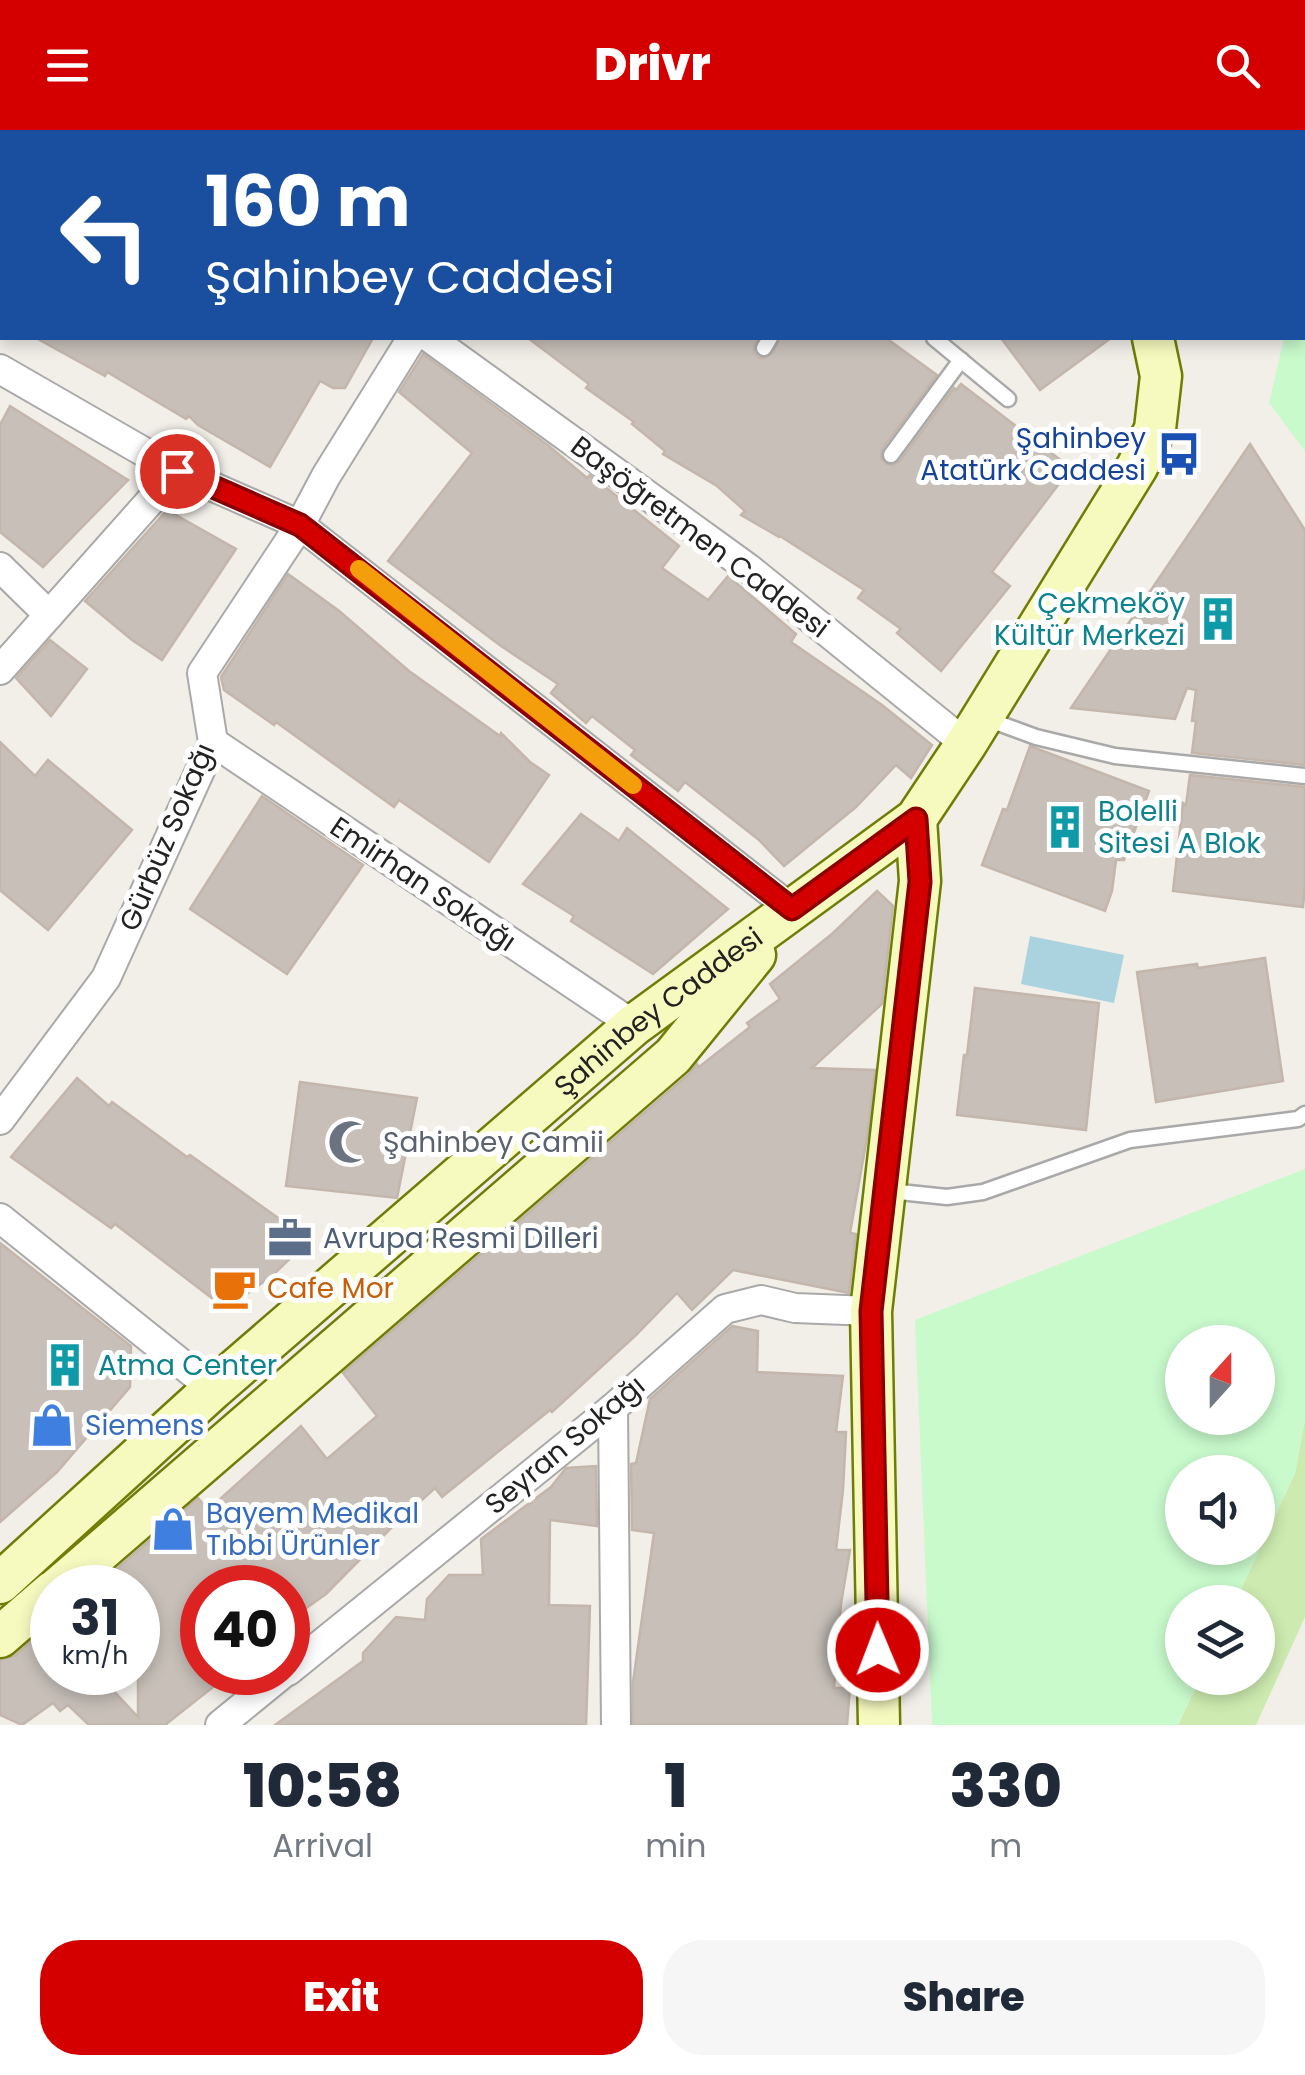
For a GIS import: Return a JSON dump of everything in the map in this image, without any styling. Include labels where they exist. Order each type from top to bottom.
[{"type":"main road","name":"Şahinbey Caddesi","points":[[0,1583],[214,1389],[634,1025],[916,819],[1137,468],[1155,429],[1161,376],[1153,340]]},
{"type":"main road","points":[[879,1725],[871,1311],[920,882],[916,819]]},
{"type":"main road","points":[[84,1565],[673,1056],[792,909]]},
{"type":"main road","points":[[0,1637],[30,1611]]},
{"type":"street","name":"Gürbüz Sokağı","points":[[0,1120],[106,978],[214,742],[202,673],[300,525],[411,340]]},
{"type":"street","name":"Başöğretmen Caddesi","points":[[433,340],[974,730]]},
{"type":"street","points":[[0,369],[177,471],[300,525],[792,909]]},
{"type":"street","points":[[0,670],[177,471]]},
{"type":"street","points":[[0,567],[48,615]]},
{"type":"street","name":"Emirhan Sokağı","points":[[214,742],[634,1025]]},
{"type":"street","points":[[0,1218],[214,1389]]},
{"type":"street","name":"Seyran Sokağı","points":[[310,1653],[614,1408],[725,1309],[761,1300],[795,1308],[871,1311]]},
{"type":"street","points":[[614,1408],[616,1725]]},
{"type":"street","name":"Seyran Sokağı","points":[[220,1725],[257,1695]]},
{"type":"lane","points":[[936,340],[1008,399]]},
{"type":"lane","points":[[892,455],[961,360]]},
{"type":"lane","points":[[974,730],[1036,737],[1115,756],[1305,776]]},
{"type":"lane","points":[[884,1190],[947,1196],[983,1192],[1130,1140],[1298,1119],[1305,1114]]},
{"type":"green space","points":[[1284,340],[1305,340],[1305,451],[1269,403]]},
{"type":"green space","points":[[1305,1169],[1305,1420],[1295,1473],[1275,1516],[1275,1455],[1165,1455],[1165,1565],[1252,1565],[1243,1585],[1165,1585],[1165,1695],[1192,1695],[1178,1725],[932,1725],[915,1320]]},
{"type":"green space","points":[[1305,1420],[1305,1617],[1275,1683],[1275,1585],[1243,1585],[1252,1565],[1275,1565],[1275,1516],[1295,1473]]},
{"type":"green space","points":[[1192,1695],[1270,1695],[1256,1725],[1178,1725]]},
{"type":"water","points":[[1030,936],[1124,955],[1114,1003],[1021,984]]},
{"type":"building","points":[[40,340],[372,340],[345,388],[333,388],[320,381],[270,467],[189,416],[186,419],[107,372],[105,376]]},
{"type":"building","points":[[531,340],[757,340],[754,352],[765,358],[773,353],[779,340],[889,340],[937,375],[882,449],[881,458],[886,464],[900,461],[954,388],[961,384],[1071,468],[992,572],[1010,586],[941,671],[897,633],[901,629],[858,598],[864,590],[741,515],[745,511],[717,486],[663,454],[665,451],[634,422],[586,388],[589,384]]},
{"type":"building","points":[[1002,340],[1108,340],[1040,390]]},
{"type":"building","points":[[423,354],[587,478],[590,475],[679,546],[662,568],[708,600],[728,576],[796,634],[791,642],[932,745],[911,778],[896,765],[856,807],[784,866],[759,840],[685,782],[678,791],[631,755],[635,750],[592,716],[586,723],[551,693],[558,684],[388,561],[472,453],[399,392]]},
{"type":"building","points":[[10,406],[128,480],[43,567],[0,532],[0,425]]},
{"type":"building","name":"Çekmeköy Kültür Merkezi","points":[[1250,444],[1305,530],[1305,765],[1192,753],[1196,690],[1187,688],[1175,719],[1071,708]]},
{"type":"building","points":[[167,510],[236,549],[162,660],[85,601]]},
{"type":"building","points":[[288,574],[338,610],[409,671],[500,736],[501,733],[549,775],[489,862],[399,800],[394,807],[276,722],[274,725],[224,690],[221,677]]},
{"type":"building","points":[[50,640],[87,669],[51,716],[16,678]]},
{"type":"building","points":[[0,742],[35,776],[48,760],[132,830],[48,930],[0,890]]},
{"type":"building","name":"Bolelli Sitesi A Blok","points":[[1030,746],[1149,791],[1124,860],[1116,860],[1105,911],[982,865]]},
{"type":"building","points":[[1190,775],[1305,787],[1303,907],[1173,891]]},
{"type":"building","points":[[262,796],[363,865],[287,974],[190,909]]},
{"type":"building","points":[[581,814],[619,841],[627,828],[728,909],[653,974],[571,921],[574,916],[523,884]]},
{"type":"building","points":[[877,891],[893,906],[882,1004],[812,1068],[875,1070],[850,1233],[856,1234],[849,1293],[733,1270],[692,1310],[677,1293],[552,1412],[442,1497],[435,1488],[310,1605],[310,1565],[180,1565],[180,1695],[203,1695],[165,1725],[89,1725],[68,1705],[60,1711],[53,1703],[22,1725],[0,1715],[0,1660],[16,1655],[30,1643],[30,1695],[117,1695],[138,1717],[138,1695],[160,1695],[160,1565],[121,1565],[198,1498],[208,1510],[301,1426],[327,1459],[377,1416],[343,1373],[697,1064],[699,1067],[750,1027],[747,1023],[780,999],[770,984]]},
{"type":"building","points":[[1265,958],[1283,1081],[1156,1102],[1137,972]]},
{"type":"building","points":[[975,988],[1099,1003],[1086,1130],[957,1115]]},
{"type":"building","points":[[77,1078],[109,1106],[112,1102],[302,1235],[302,1247],[273,1275],[226,1309],[115,1224],[111,1228],[11,1157]]},
{"type":"building","name":"Şahinbey Camii","points":[[300,1082],[417,1098],[397,1198],[286,1186]]},
{"type":"building","name":"Atma Center","points":[[0,1243],[131,1346],[130,1387],[57,1472],[0,1522]]},
{"type":"building","points":[[732,1326],[758,1331],[757,1372],[843,1376],[836,1432],[846,1432],[836,1550],[850,1550],[834,1688],[850,1688],[847,1725],[633,1725],[633,1682],[654,1533],[632,1530],[631,1464],[636,1463],[650,1399]]},
{"type":"building","points":[[596,1466],[597,1526],[550,1520],[549,1605],[590,1606],[586,1725],[275,1725],[363,1661],[363,1653],[396,1617],[425,1620],[427,1599],[449,1575],[483,1575],[481,1539],[551,1487],[566,1468]]},
{"type":"slow traffic","points":[[359,569],[633,785]]},
{"type":"place","name":"Şahinbey Atatürk Caddesi","points":[[1179,454]]},
{"type":"place","name":"Çekmeköy Kültür Merkezi","points":[[1218,619]]},
{"type":"place","name":"Bolelli Sitesi A Blok","points":[[1065,827]]},
{"type":"place","name":"Şahinbey Camii","points":[[350,1142]]},
{"type":"place","name":"Avrupa Resmi Dilleri","points":[[290,1238]]},
{"type":"place","name":"Cafe Mor","points":[[234,1288]]},
{"type":"place","name":"Atma Center","points":[[65,1365]]},
{"type":"place","name":"Siemens","points":[[52,1425]]},
{"type":"place","name":"Bayem Medikal Tıbbi Ürünler","points":[[173,1529]]},
{"type":"route","points":[[177,471],[300,525],[792,909],[916,819],[920,882],[871,1311],[878,1650]]}]
